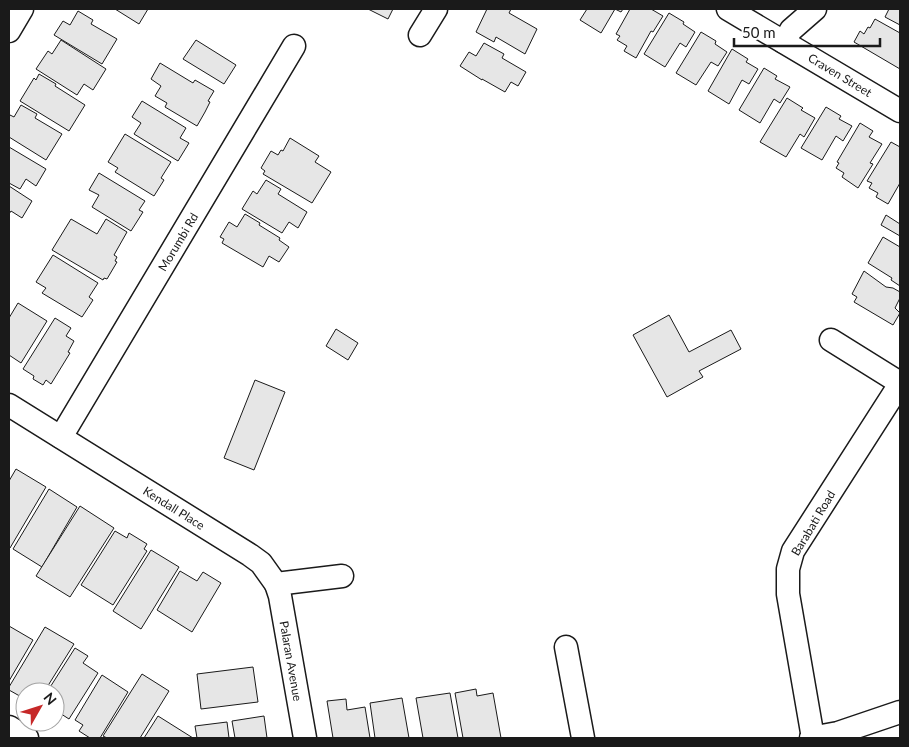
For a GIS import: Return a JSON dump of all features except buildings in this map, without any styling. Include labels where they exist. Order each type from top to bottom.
[{"type":"street","points":[[9,31],[22,9]]},
{"type":"street","points":[[420,35],[436,9]]},
{"type":"street","name":"Craven Street","points":[[728,9],[900,111]]},
{"type":"street","points":[[784,42],[791,30],[815,9]]},
{"type":"street","name":"Morumbi Rd","points":[[61,437],[294,46]]},
{"type":"street","points":[[831,340],[900,383]]},
{"type":"street","name":"Barabati Road","points":[[812,738],[788,594],[788,569],[793,551],[900,383]]},
{"type":"street","name":"Kendall Place","points":[[9,405],[250,555],[261,563],[276,584]]},
{"type":"street","points":[[276,584],[342,576]]},
{"type":"street","name":"Palaran Avenue","points":[[276,584],[280,596],[305,738]]},
{"type":"street","points":[[566,647],[583,738]]},
{"type":"street","points":[[812,738],[840,735],[900,712]]},
{"type":"street","points":[[9,727],[27,738]]}]
